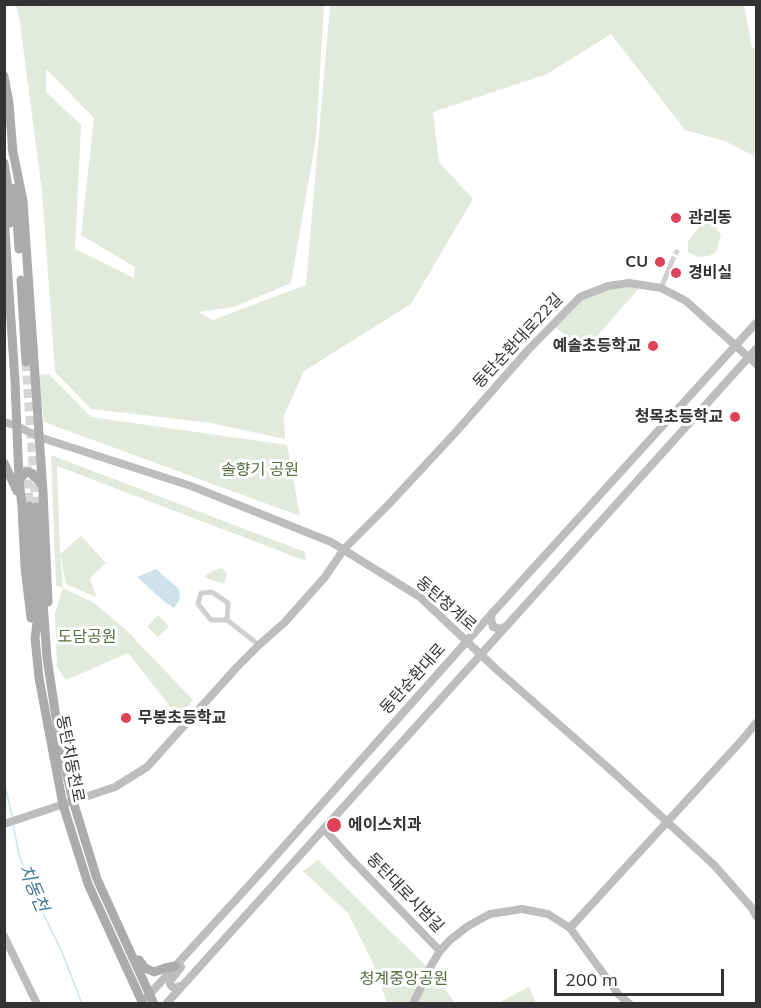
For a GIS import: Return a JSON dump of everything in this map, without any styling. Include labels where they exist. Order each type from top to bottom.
[{"type":"main road","points":[[4,76],[9,103],[24,362],[9,194],[4,163]]},
{"type":"main road","points":[[12,147],[23,201],[29,394],[39,437],[48,584],[46,637]]},
{"type":"main road","points":[[4,216],[19,480],[29,506]]},
{"type":"main road","points":[[15,381],[29,394]]},
{"type":"main road","points":[[4,463],[15,486],[29,506]]},
{"type":"main road","points":[[19,480],[26,472],[31,473],[39,481],[43,492]]},
{"type":"main road","name":"동탄치동천로","points":[[29,506],[57,727],[73,801],[97,879],[154,1004]]},
{"type":"main road","name":"동탄치동천로","points":[[29,506],[26,579],[39,678],[63,805],[88,884],[142,1003]]},
{"type":"main road","points":[[133,957],[139,959],[145,968],[154,972],[175,966]]},
{"type":"street","points":[[661,288],[672,261]]},
{"type":"street","name":"동탄순환대로22길","points":[[4,824],[115,787],[147,767],[237,667],[285,622],[325,577],[344,549],[389,504],[528,350],[580,297],[608,286],[629,283],[661,288],[686,301],[756,364]]},
{"type":"street","name":"동탄순환대로","points":[[142,1003],[466,641],[756,323]]},
{"type":"street","name":"동탄순환대로","points":[[166,1004],[756,349]]},
{"type":"street","name":"동탄청계로","points":[[4,422],[39,437],[191,486],[331,542],[420,597],[480,655],[714,865],[751,907],[756,916]]},
{"type":"street","points":[[227,620],[228,603],[212,592],[201,593],[198,604],[211,620],[227,620],[259,645]]},
{"type":"street","points":[[492,613],[490,619],[493,627],[502,629],[507,625]]},
{"type":"street","points":[[433,679],[441,675],[446,678],[448,688],[446,694]]},
{"type":"street","points":[[570,928],[756,723]]},
{"type":"street","name":"동탄대로시범길","points":[[324,829],[440,951]]},
{"type":"street","name":"동탄대로시범길","points":[[413,1004],[440,951],[450,940],[468,926],[490,914],[522,909],[548,914],[570,928],[619,995],[630,1004]]},
{"type":"street","points":[[4,936],[37,1004]]},
{"type":"street","points":[[183,958],[182,966],[170,984],[175,988],[183,985]]},
{"type":"green space","points":[[16,5],[44,5],[45,9],[45,5],[324,5],[316,138],[291,283],[234,307],[198,312],[213,320],[306,285],[330,5],[744,5],[752,48],[756,48],[756,157],[725,141],[685,130],[611,34],[547,74],[433,112],[439,162],[473,199],[411,304],[304,371],[284,416],[285,439],[211,423],[91,409],[55,372],[42,191]],"holes":[[[46,69],[94,118],[81,235],[135,267],[134,278],[75,249],[81,125],[46,92]]]},
{"type":"green space","points":[[709,220],[721,235],[716,252],[709,256],[698,257],[688,252],[688,241],[701,225]]},
{"type":"green space","points":[[641,286],[584,351],[554,326],[575,303],[608,288]]},
{"type":"green space","name":"솔향기 공원","points":[[49,374],[91,417],[287,445],[300,516],[44,422],[38,375]]},
{"type":"green space","points":[[51,455],[305,552],[306,561],[57,466],[63,588],[56,585]]},
{"type":"green space","points":[[81,536],[106,563],[90,578],[96,597],[66,584],[60,554]]},
{"type":"green space","points":[[222,568],[227,573],[224,584],[204,577],[212,571]]},
{"type":"green space","name":"도담공원","points":[[63,588],[94,603],[125,629],[193,700],[179,718],[128,653],[66,680],[57,667],[55,613]]},
{"type":"green space","points":[[158,615],[169,626],[158,637],[147,627]]},
{"type":"green space","name":"청계중앙공원","points":[[318,860],[435,975],[455,1003],[387,1003],[373,963],[348,913],[303,871]]},
{"type":"green space","points":[[529,987],[536,1003],[498,1003]]},
{"type":"water","points":[[156,569],[179,589],[180,599],[174,608],[137,577]]},
{"type":"waterway","name":"치동천","points":[[4,767],[12,816]]},
{"type":"waterway","name":"치동천","points":[[13,824],[19,855],[38,903],[62,952],[82,1004]]},
{"type":"tunnel","points":[[672,261],[678,249]]},
{"type":"tunnel","points":[[26,362],[36,507]]},
{"type":"tunnel","points":[[27,466],[29,506]]},
{"type":"place","name":"관리동","points":[[676,218]]},
{"type":"place","name":"CU","points":[[660,262]]},
{"type":"place","name":"경비실","points":[[676,273]]},
{"type":"place","name":"예솔초등학교","points":[[653,346]]},
{"type":"place","name":"청목초등학교","points":[[735,417]]},
{"type":"place","name":"무봉초등학교","points":[[126,718]]},
{"type":"place","name":"에이스치과","points":[[334,825]]}]
